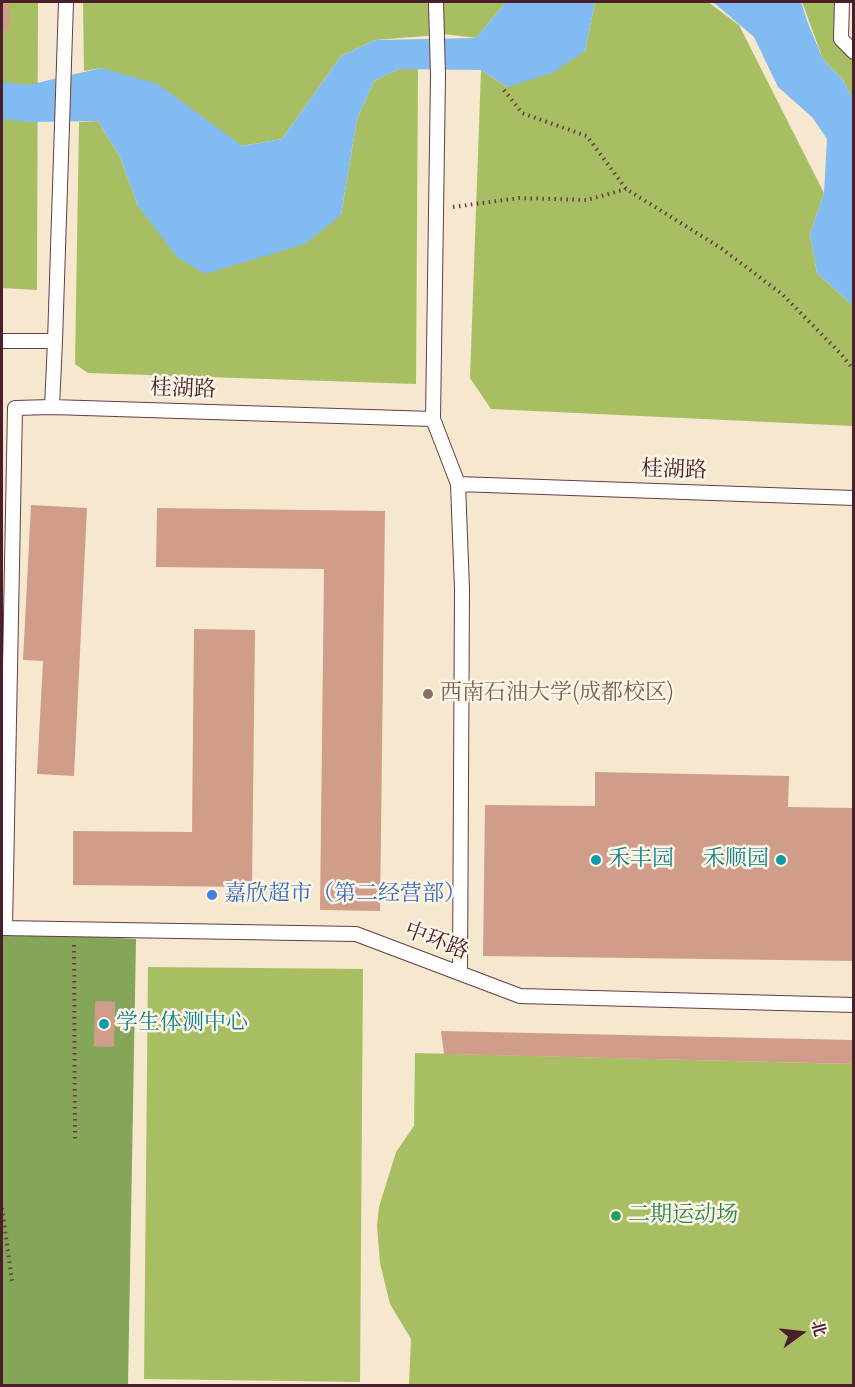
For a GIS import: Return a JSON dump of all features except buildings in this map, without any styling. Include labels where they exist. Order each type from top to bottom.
[{"type":"lane","points":[[52,407],[66,2]]},
{"type":"lane","points":[[436,2],[438,76],[433,419],[458,484],[462,589],[460,974]]},
{"type":"lane","points":[[842,2],[841,39],[854,52]]},
{"type":"lane","points":[[2,341],[55,341]]},
{"type":"lane","name":"桂湖路","points":[[3,928],[15,408],[52,407],[433,419]]},
{"type":"lane","name":"桂湖路","points":[[458,484],[854,498]]},
{"type":"lane","name":"中环路","points":[[3,928],[356,934],[520,996],[854,1005]]},
{"type":"path","points":[[504,90],[522,113],[586,136],[626,189],[721,248],[783,295],[854,370]]},
{"type":"path","points":[[436,207],[461,208],[519,198],[587,200],[626,189]]},
{"type":"path","points":[[74,930],[75,1140]]},
{"type":"path","points":[[2,1208],[12,1281]]},
{"type":"green space","points":[[2,2],[38,2],[37,290],[2,288]]},
{"type":"green space","points":[[83,2],[436,2],[438,35],[375,40],[341,56],[282,139],[242,146],[101,68],[84,71]]},
{"type":"green space","points":[[443,2],[506,2],[476,38],[443,34]]},
{"type":"green space","points":[[595,2],[708,2],[739,25],[824,193],[810,234],[817,273],[853,306],[853,426],[491,409],[470,378],[481,70],[507,87],[585,51]]},
{"type":"green space","points":[[802,2],[837,2],[836,41],[853,55],[853,99],[843,80],[823,59]]},
{"type":"green space","points":[[399,69],[418,69],[416,384],[88,373],[75,364],[79,122],[98,121],[120,157],[138,206],[341,215],[357,119],[374,81]]},
{"type":"green space","points":[[2,932],[136,939],[128,1385],[2,1385]]},
{"type":"green space","points":[[148,967],[363,969],[360,1382],[144,1379]]},
{"type":"green space","name":"二期运动场","points":[[415,1053],[853,1064],[853,1385],[409,1384],[411,1339],[390,1304],[380,1263],[377,1226],[379,1207],[396,1152],[414,1126]]},
{"type":"water","points":[[506,2],[595,2],[585,51],[552,73],[507,87],[481,70],[399,69],[374,81],[357,119],[341,215],[305,244],[205,274],[177,257],[138,206],[120,157],[98,121],[28,122],[2,119],[2,82],[28,85],[101,68],[158,84],[242,146],[282,139],[341,56],[375,40],[476,38]]},
{"type":"water","points":[[713,2],[801,2],[823,59],[843,80],[853,99],[853,306],[817,273],[810,234],[824,193],[827,139],[812,117],[778,87],[754,37]]},
{"type":"place","name":"西南石油大学(成都校区)","points":[[428,694]]},
{"type":"place","name":"禾丰园","points":[[596,860]]},
{"type":"place","name":"禾顺园","points":[[781,860]]},
{"type":"place","name":"嘉欣超市（第二经营部）","points":[[212,895]]},
{"type":"place","name":"学生体测中心","points":[[104,1024]]},
{"type":"place","name":"二期运动场","points":[[616,1216]]}]
